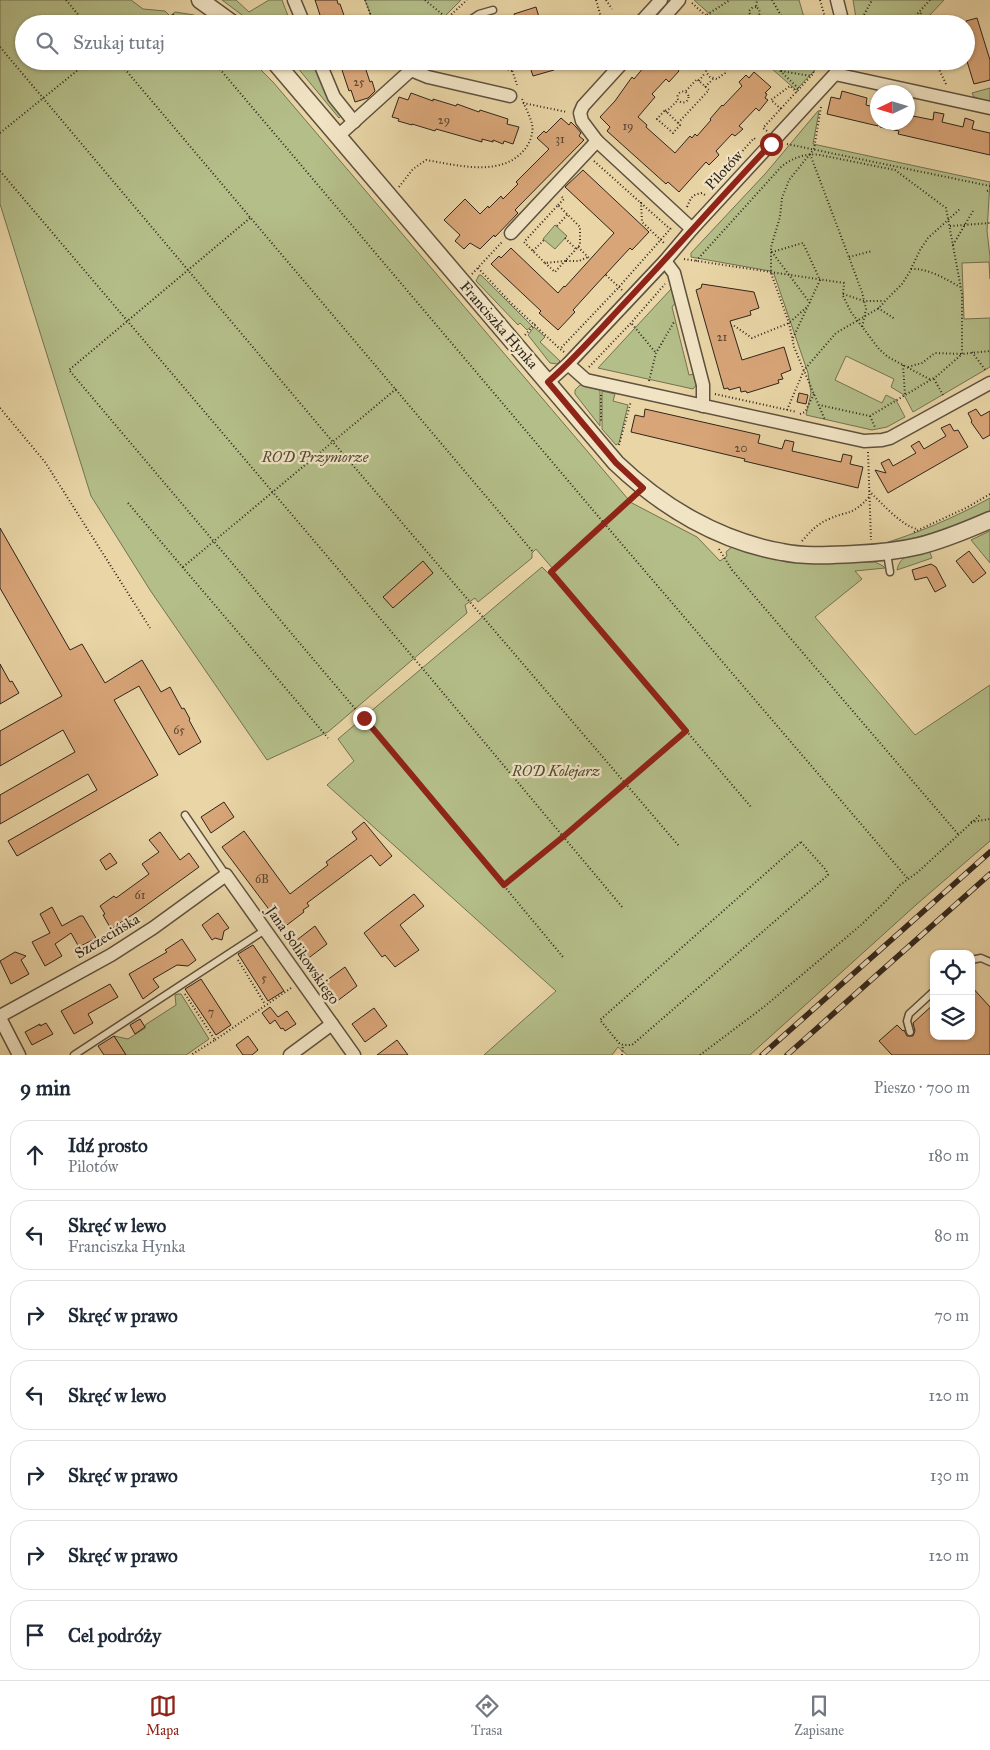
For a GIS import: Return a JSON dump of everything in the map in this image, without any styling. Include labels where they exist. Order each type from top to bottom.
[{"type":"street","points":[[200,0],[221,15]]},
{"type":"street","points":[[294,0],[300,15]]},
{"type":"street","points":[[647,15],[662,0]]},
{"type":"street","points":[[666,15],[679,0]]},
{"type":"street","points":[[837,0],[841,15]]},
{"type":"street","name":"Franciszka Hynka","points":[[282,70],[616,463],[643,488],[682,514],[712,530],[744,543],[782,552],[809,555],[879,553],[918,546],[990,520]]},
{"type":"street","points":[[323,70],[334,97],[354,122]]},
{"type":"street","points":[[338,136],[411,70],[428,77],[516,93]]},
{"type":"street","points":[[616,70],[583,106],[580,114],[582,122],[597,141],[692,229]]},
{"type":"street","name":"Pilotów","points":[[548,382],[567,359],[630,298],[692,229],[814,103],[837,70]]},
{"type":"street","points":[[835,74],[990,108]]},
{"type":"street","points":[[511,233],[597,141]]},
{"type":"street","points":[[665,261],[674,273],[703,385],[703,406]]},
{"type":"street","points":[[567,359],[586,380],[864,440],[890,438],[990,383]]},
{"type":"street","name":"Jana Solikowskiego","points":[[226,875],[354,1055]]},
{"type":"street","name":"Szczecińska","points":[[0,1017],[111,956],[226,875]]},
{"type":"street","points":[[0,1017],[19,1055]]},
{"type":"street","points":[[290,1055],[332,1024]]},
{"type":"lane","points":[[478,15],[493,10]]},
{"type":"lane","points":[[879,553],[890,572]]},
{"type":"lane","points":[[185,815],[226,875]]},
{"type":"lane","points":[[74,1055],[265,930]]},
{"type":"lane","points":[[975,959],[981,958],[990,962]]},
{"type":"lane","points":[[910,1032],[907,1021],[908,1014],[930,995]]},
{"type":"path","points":[[66,0],[78,15]]},
{"type":"path","points":[[365,0],[371,15]]},
{"type":"path","points":[[425,0],[443,15]]},
{"type":"path","points":[[450,15],[467,0]]},
{"type":"path","points":[[596,0],[600,15]]},
{"type":"path","points":[[606,0],[612,8]]},
{"type":"path","points":[[688,0],[705,15]]},
{"type":"path","points":[[708,15],[730,0]]},
{"type":"path","points":[[757,0],[756,7],[759,9],[759,15]]},
{"type":"path","points":[[772,0],[781,15]]},
{"type":"path","points":[[820,0],[824,15]]},
{"type":"path","points":[[864,15],[872,0]]},
{"type":"path","points":[[916,15],[930,0]]},
{"type":"path","points":[[750,15],[749,11],[756,7]]},
{"type":"path","points":[[920,15],[921,10]]},
{"type":"path","points":[[0,48],[15,66]]},
{"type":"path","points":[[19,70],[332,441],[679,846]]},
{"type":"path","points":[[0,133],[78,70]]},
{"type":"path","points":[[126,70],[533,552]]},
{"type":"path","points":[[220,70],[604,524],[908,878]]},
{"type":"path","points":[[705,87],[713,79],[720,78],[725,70]]},
{"type":"path","points":[[769,134],[763,128],[814,73],[812,70]]},
{"type":"path","points":[[939,70],[953,100]]},
{"type":"path","points":[[512,71],[516,101],[567,112]]},
{"type":"path","points":[[698,81],[709,90],[678,123],[680,125],[673,133],[657,119],[678,100],[678,94],[685,92],[706,72],[713,79]]},
{"type":"path","points":[[780,72],[811,76]]},
{"type":"path","points":[[780,72],[814,103],[822,100],[814,149],[788,180],[780,207],[780,218],[772,241],[771,272],[789,323],[794,347],[830,433]]},
{"type":"path","points":[[781,109],[770,100],[790,86],[797,92]]},
{"type":"path","points":[[678,100],[686,102],[688,97],[685,92]]},
{"type":"path","points":[[396,190],[413,169],[426,160],[481,168],[507,163],[519,157],[528,145],[532,125],[523,103],[516,93]]},
{"type":"path","points":[[666,112],[678,123]]},
{"type":"path","points":[[745,161],[739,155],[754,138],[760,144]]},
{"type":"path","points":[[786,144],[990,186]]},
{"type":"path","points":[[810,154],[864,301],[866,315],[862,328]]},
{"type":"path","points":[[696,261],[782,167],[796,157],[810,154],[895,170],[946,208],[960,286],[962,354]]},
{"type":"path","points":[[582,157],[596,162],[670,230]]},
{"type":"path","points":[[719,191],[712,185],[729,166],[735,172]]},
{"type":"path","points":[[895,170],[896,166]]},
{"type":"path","points":[[0,171],[624,908]]},
{"type":"path","points":[[560,349],[670,230],[680,218],[694,194],[702,193],[706,196]]},
{"type":"path","points":[[641,202],[642,222],[661,240]]},
{"type":"path","points":[[558,205],[568,214],[580,227],[580,245],[555,272],[524,242],[558,205]]},
{"type":"path","points":[[788,410],[804,370],[836,333],[878,308],[902,284],[928,238],[961,208]]},
{"type":"path","points":[[953,245],[973,211]]},
{"type":"path","points":[[557,226],[568,214]]},
{"type":"path","points":[[250,218],[69,370],[563,957]]},
{"type":"path","points":[[950,226],[990,223]]},
{"type":"path","points":[[463,283],[511,233]]},
{"type":"path","points":[[545,263],[579,261],[589,258],[565,238]]},
{"type":"path","points":[[533,251],[544,240]]},
{"type":"path","points":[[772,252],[803,243],[820,280],[793,338]]},
{"type":"path","points":[[849,257],[872,251]]},
{"type":"path","points":[[772,252],[810,304]]},
{"type":"path","points":[[581,376],[631,323],[674,273],[681,264],[683,257],[696,261],[844,283],[843,294],[851,312],[879,349],[888,357],[932,379],[950,405]]},
{"type":"path","points":[[478,268],[560,349],[567,359]]},
{"type":"path","points":[[911,269],[917,269],[944,278],[960,286]]},
{"type":"path","points":[[606,274],[630,298]]},
{"type":"path","points":[[843,294],[864,301],[877,302],[886,300]]},
{"type":"path","points":[[731,326],[733,325],[752,338],[789,323],[810,304]]},
{"type":"path","points":[[878,308],[895,319]]},
{"type":"path","points":[[646,394],[656,353],[674,322],[686,319]]},
{"type":"path","points":[[631,323],[656,353]]},
{"type":"path","points":[[524,336],[535,324]]},
{"type":"path","points":[[908,367],[922,363],[935,353],[962,354],[990,350]]},
{"type":"path","points":[[972,352],[990,377]]},
{"type":"path","points":[[819,405],[870,416],[932,379],[962,354]]},
{"type":"path","points":[[903,364],[905,395]]},
{"type":"path","points":[[183,567],[396,389]]},
{"type":"path","points":[[600,389],[601,424]]},
{"type":"path","points":[[618,452],[633,390]]},
{"type":"path","points":[[714,394],[797,412]]},
{"type":"path","points":[[796,416],[805,412],[815,394]]},
{"type":"path","points":[[0,408],[45,462],[150,628]]},
{"type":"path","points":[[868,452],[869,497],[879,553]]},
{"type":"path","points":[[643,488],[551,572],[751,807]]},
{"type":"path","points":[[869,491],[904,523],[915,530],[919,529]]},
{"type":"path","points":[[911,533],[966,508],[990,494]]},
{"type":"path","points":[[799,545],[815,527],[830,518],[851,513],[860,508],[869,497]]},
{"type":"path","points":[[128,503],[328,738]]},
{"type":"path","points":[[724,558],[958,834]]},
{"type":"path","points":[[504,885],[686,731]]},
{"type":"path","points":[[700,1055],[765,1006],[861,925],[908,878],[918,872],[981,814]]},
{"type":"path","points":[[971,822],[990,819]]},
{"type":"path","points":[[622,1055],[623,1046],[600,1020],[801,842],[826,870],[828,876],[632,1045],[623,1046]]},
{"type":"path","points":[[234,951],[241,967],[265,1004]]},
{"type":"path","points":[[191,1055],[265,1004],[301,982]]},
{"type":"path","points":[[179,986],[214,1040]]},
{"type":"green space","name":"ROD Przymorze","points":[[0,0],[131,0],[143,9],[165,11],[169,15],[15,15],[15,70],[261,70],[628,499],[553,569],[536,549],[532,553],[532,558],[478,602],[475,598],[465,605],[467,613],[328,732],[267,760],[150,590],[91,496],[0,204]]},
{"type":"green space","points":[[222,0],[236,0],[249,12],[269,0],[282,0],[288,15],[242,15]]},
{"type":"green space","points":[[365,0],[461,0],[446,15],[371,15]]},
{"type":"green space","points":[[694,0],[799,0],[803,15],[711,15]]},
{"type":"green space","points":[[853,0],[944,0],[930,15],[856,15]]},
{"type":"green space","name":"ROD Przymorze","points":[[175,12],[194,15],[171,15]]},
{"type":"green space","points":[[299,70],[318,70],[343,114],[339,118]]},
{"type":"green space","points":[[773,70],[815,70],[796,90]]},
{"type":"green space","points":[[990,88],[990,102],[974,97],[972,93]]},
{"type":"green space","points":[[818,111],[813,144],[990,182],[987,231],[990,257],[990,279],[989,262],[962,263],[964,319],[990,318],[990,367],[913,412],[904,395],[891,387],[894,379],[846,356],[835,380],[882,403],[886,395],[896,400],[905,417],[887,427],[872,430],[806,415],[811,393],[808,373],[774,274],[771,274],[770,271],[691,257],[691,253],[765,174]]},
{"type":"green space","points":[[555,225],[567,236],[555,249],[543,239]]},
{"type":"green space","points":[[479,275],[532,326],[527,330],[520,323],[518,325],[476,281]]},
{"type":"green space","points":[[672,288],[676,302],[672,307],[689,375],[694,374],[697,384],[693,389],[598,368]]},
{"type":"green space","points":[[534,327],[545,337],[540,342],[560,361],[557,364],[550,363],[528,335]]},
{"type":"green space","points":[[580,385],[600,390],[600,426],[575,394],[575,390]]},
{"type":"green space","points":[[602,391],[615,394],[613,401],[628,405],[619,443],[616,445],[602,429]]},
{"type":"green space","points":[[990,498],[990,511],[976,517],[936,532],[908,540],[879,545],[936,524]]},
{"type":"green space","name":"ROD Kolejarz","points":[[630,502],[697,537],[720,561],[727,556],[726,552],[733,546],[817,563],[875,562],[883,566],[885,568],[855,571],[862,579],[815,617],[915,735],[990,685],[990,841],[917,904],[750,1055],[627,1055],[618,1047],[612,1055],[484,1055],[556,991],[327,785],[354,761],[338,739],[542,567],[550,575]]},
{"type":"green space","points":[[990,531],[990,563],[971,540]]},
{"type":"green space","points":[[929,550],[932,558],[897,570],[905,557]]},
{"type":"green space","points":[[181,994],[209,1039],[186,1055],[126,1055],[114,1036],[128,1039],[145,1028],[145,1025],[176,1005],[175,995]]},
{"type":"building","points":[[315,0],[337,0],[344,15],[320,15]]},
{"type":"building","points":[[536,7],[538,15],[514,15]]},
{"type":"building","points":[[977,18],[990,60],[990,80],[974,84],[970,70],[975,70],[975,19]]},
{"type":"building","points":[[342,70],[366,70],[375,91],[368,98],[355,102],[351,90],[349,91]]},
{"type":"building","points":[[531,70],[554,70],[533,76]]},
{"type":"building","points":[[642,70],[679,71],[669,82],[666,79],[652,94],[655,97],[638,117],[647,125],[646,127],[675,153],[690,136],[692,138],[695,134],[697,136],[722,105],[742,86],[739,82],[746,75],[749,78],[754,72],[771,87],[765,93],[767,94],[765,98],[768,100],[759,111],[756,108],[739,126],[743,129],[735,136],[732,134],[716,151],[719,155],[709,165],[706,162],[679,192],[668,182],[666,184],[607,131],[610,127],[600,117],[615,101],[632,77],[634,79]]},
{"type":"building","points":[[842,91],[867,98],[866,105],[870,106],[870,124],[827,114],[831,97],[840,99]]},
{"type":"building","points":[[411,93],[433,101],[433,99],[456,106],[457,104],[508,119],[507,124],[519,127],[513,144],[504,141],[503,144],[493,140],[493,142],[482,139],[482,142],[398,121],[399,119],[392,117],[399,97],[408,100]]},
{"type":"building","points":[[934,112],[944,114],[942,122],[963,127],[965,118],[974,121],[972,129],[990,133],[990,155],[898,134],[899,131],[894,130],[915,130],[915,116],[933,120]]},
{"type":"building","points":[[561,118],[569,125],[571,122],[581,133],[579,136],[584,140],[515,210],[518,213],[495,237],[494,235],[480,249],[470,243],[464,249],[455,241],[460,235],[444,220],[465,199],[480,214],[501,196],[503,199],[518,184],[516,182],[549,149],[537,138],[544,131],[546,133]]},
{"type":"building","points":[[583,170],[649,232],[632,250],[630,248],[573,310],[575,312],[558,330],[539,313],[541,311],[491,264],[499,256],[501,258],[511,248],[558,293],[565,287],[614,233],[565,187]]},
{"type":"building","points":[[702,284],[754,292],[759,308],[750,311],[751,315],[730,321],[742,360],[784,347],[791,370],[781,374],[783,379],[778,380],[779,383],[747,393],[746,391],[741,392],[740,387],[729,390],[728,388],[724,389],[696,290],[701,288]]},
{"type":"building","points":[[799,393],[808,395],[806,404],[797,402]]},
{"type":"building","points":[[645,409],[760,435],[758,443],[782,449],[785,440],[794,442],[792,451],[841,462],[843,454],[852,456],[850,464],[863,467],[858,488],[631,432],[635,415],[644,417]]},
{"type":"building","points":[[976,409],[981,416],[990,411],[990,435],[983,439],[971,422],[968,413]]},
{"type":"building","points":[[950,424],[954,431],[958,430],[968,447],[888,493],[875,470],[886,473],[881,463],[889,459],[893,466],[916,453],[911,446],[919,441],[924,449],[946,436],[941,428]]},
{"type":"building","points":[[0,528],[70,650],[82,644],[105,683],[142,660],[161,692],[170,687],[182,709],[184,708],[201,742],[179,755],[139,686],[114,700],[158,775],[17,856],[8,841],[97,790],[88,774],[0,824],[0,795],[75,752],[63,730],[0,766],[0,731],[62,696],[0,588]]},
{"type":"building","points":[[969,551],[986,573],[973,583],[956,561]]},
{"type":"building","points":[[423,561],[433,573],[393,608],[383,597]]},
{"type":"building","points":[[931,564],[936,567],[946,586],[935,592],[927,577],[915,580],[912,570]]},
{"type":"building","points":[[0,664],[19,693],[0,704]]},
{"type":"building","points":[[224,802],[234,817],[211,833],[201,817]]},
{"type":"building","points":[[364,822],[392,856],[380,866],[371,855],[307,903],[309,906],[303,910],[304,912],[283,928],[222,847],[244,831],[290,894],[328,865],[326,862],[357,839],[352,832]]},
{"type":"building","points":[[160,832],[180,860],[189,853],[199,867],[111,929],[100,906],[114,896],[116,898],[149,874],[142,864],[159,852],[149,840]]},
{"type":"building","points":[[110,853],[117,863],[106,870],[100,860]]},
{"type":"building","points":[[414,894],[424,906],[400,925],[419,950],[395,967],[385,955],[382,957],[364,933]]},
{"type":"building","points":[[52,907],[62,926],[83,916],[96,938],[79,947],[71,933],[55,944],[62,956],[45,966],[32,942],[50,933],[40,914]]},
{"type":"building","points":[[218,913],[229,928],[224,931],[222,940],[215,938],[212,940],[202,925]]},
{"type":"building","points":[[315,926],[327,944],[306,960],[293,943]]},
{"type":"building","points":[[182,939],[196,960],[188,966],[177,965],[153,979],[159,987],[143,999],[129,974],[167,952],[165,950]]},
{"type":"building","points":[[253,945],[284,991],[268,1001],[238,954]]},
{"type":"building","points":[[15,952],[26,956],[21,960],[29,974],[11,984],[0,961]]},
{"type":"building","points":[[345,967],[357,986],[336,1002],[323,983]]},
{"type":"building","points":[[201,979],[231,1025],[216,1035],[185,989]]},
{"type":"building","points":[[110,984],[118,997],[88,1014],[93,1023],[74,1034],[61,1011]]},
{"type":"building","points":[[975,990],[990,1007],[990,1055],[892,1055],[879,1041],[897,1025],[904,1030],[907,1036],[913,1036],[915,1031],[913,1023],[930,1008],[930,1040],[975,1040]]},
{"type":"building","points":[[270,1007],[278,1017],[287,1011],[296,1024],[285,1031],[283,1028],[281,1029],[275,1020],[270,1024],[262,1013]]},
{"type":"building","points":[[374,1008],[387,1026],[365,1042],[352,1024]]},
{"type":"building","points":[[140,1019],[145,1027],[135,1034],[130,1025]]},
{"type":"building","points":[[46,1023],[53,1034],[32,1045],[25,1032]]},
{"type":"building","points":[[114,1036],[126,1055],[104,1055],[98,1046]]},
{"type":"building","points":[[248,1036],[258,1050],[252,1055],[243,1055],[236,1045]]},
{"type":"building","points":[[397,1040],[408,1055],[377,1055]]},
{"type":"railway","points":[[762,1055],[990,852]]},
{"type":"railway","points":[[787,1055],[990,874]]},
{"type":"route","points":[[364,718],[504,885],[686,731],[551,572],[643,488],[616,463],[548,382],[568,364],[665,261],[771,144]]}]
